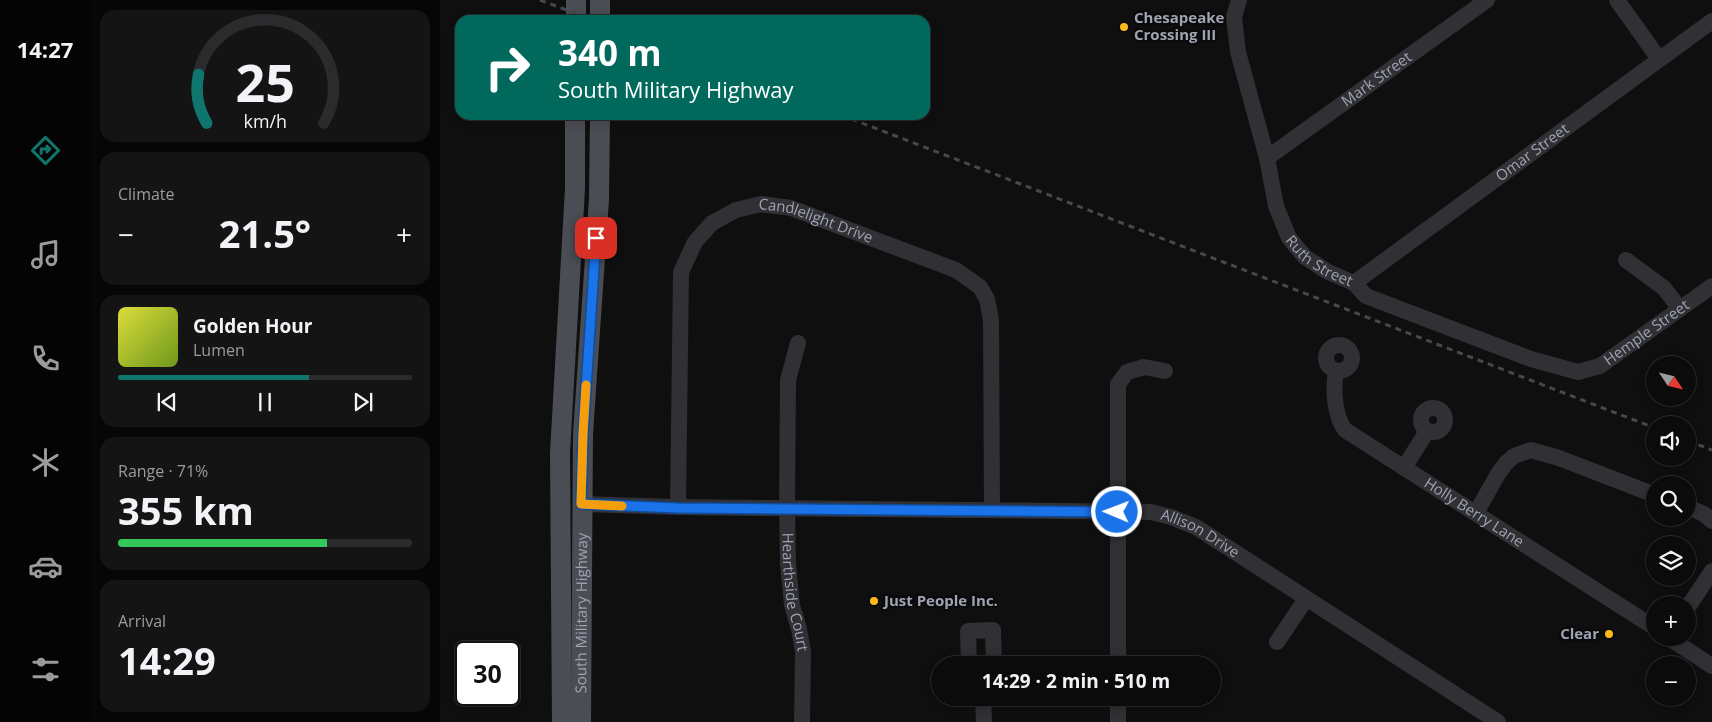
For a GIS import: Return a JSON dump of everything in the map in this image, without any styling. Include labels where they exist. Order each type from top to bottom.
[{"type":"main road","points":[[576,0],[576,15]]},
{"type":"main road","points":[[600,0],[600,15]]},
{"type":"main road","name":"South Military Highway","points":[[562,722],[560,453],[574,197],[575,120]]},
{"type":"main road","name":"South Military Highway","points":[[581,722],[581,504],[583,434],[599,199],[600,120]]},
{"type":"street","name":"Ruth Street","points":[[1239,0],[1234,17],[1238,52],[1267,158],[1276,206],[1289,238],[1305,257],[1328,272],[1354,283],[1366,296],[1531,359],[1578,372]]},
{"type":"street","name":"Mark Street","points":[[1267,158],[1487,0]]},
{"type":"street","points":[[1617,0],[1659,59]]},
{"type":"street","name":"Omar Street","points":[[1354,283],[1712,21]]},
{"type":"street","name":"Candlelight Drive","points":[[678,508],[681,272],[696,242],[712,223],[736,210],[761,204],[791,208],[938,263],[956,270],[980,287],[987,299],[991,320],[992,510]]},
{"type":"street","points":[[1626,260],[1664,288],[1680,310]]},
{"type":"street","name":"Hemple Street","points":[[1578,372],[1600,366],[1712,286]]},
{"type":"street","name":"Hearthside Court","points":[[798,343],[788,380],[787,508],[788,564],[792,605],[803,652],[802,722]]},
{"type":"street","points":[[1118,656],[1118,384],[1127,372],[1144,368],[1164,371]]},
{"type":"street","name":"Holly Berry Lane","points":[[1336,371],[1334,383],[1339,422],[1345,430],[1646,622]]},
{"type":"street","points":[[1404,468],[1427,431]]},
{"type":"street","points":[[1476,513],[1506,463],[1514,456],[1531,450],[1559,458],[1646,492]]},
{"type":"street","name":"Allison Drive","points":[[581,504],[678,508],[1151,512],[1171,517],[1196,527],[1498,722]]},
{"type":"street","points":[[1696,510],[1712,521]]},
{"type":"street","points":[[1695,596],[1712,571]]},
{"type":"street","points":[[1277,642],[1306,599]]},
{"type":"street","points":[[968,656],[968,630],[993,630],[994,656]]},
{"type":"street","points":[[1681,646],[1712,666]]},
{"type":"street","points":[[983,706],[984,722]]},
{"type":"street","points":[[1118,706],[1118,722]]},
{"type":"railway","points":[[540,0],[580,15]]},
{"type":"railway","points":[[854,120],[1646,425]]},
{"type":"railway","points":[[1696,444],[1712,450]]},
{"type":"slow traffic","points":[[586,385],[581,504],[622,506]]},
{"type":"place","name":"Chesapeake Crossing III","points":[[1124,27]]},
{"type":"place","name":"Just People Inc.","points":[[874,601]]},
{"type":"place","name":"Clear","points":[[1609,634]]},
{"type":"route","points":[[596,238],[583,434],[581,504],[678,508],[734,507],[1117,512]]}]
